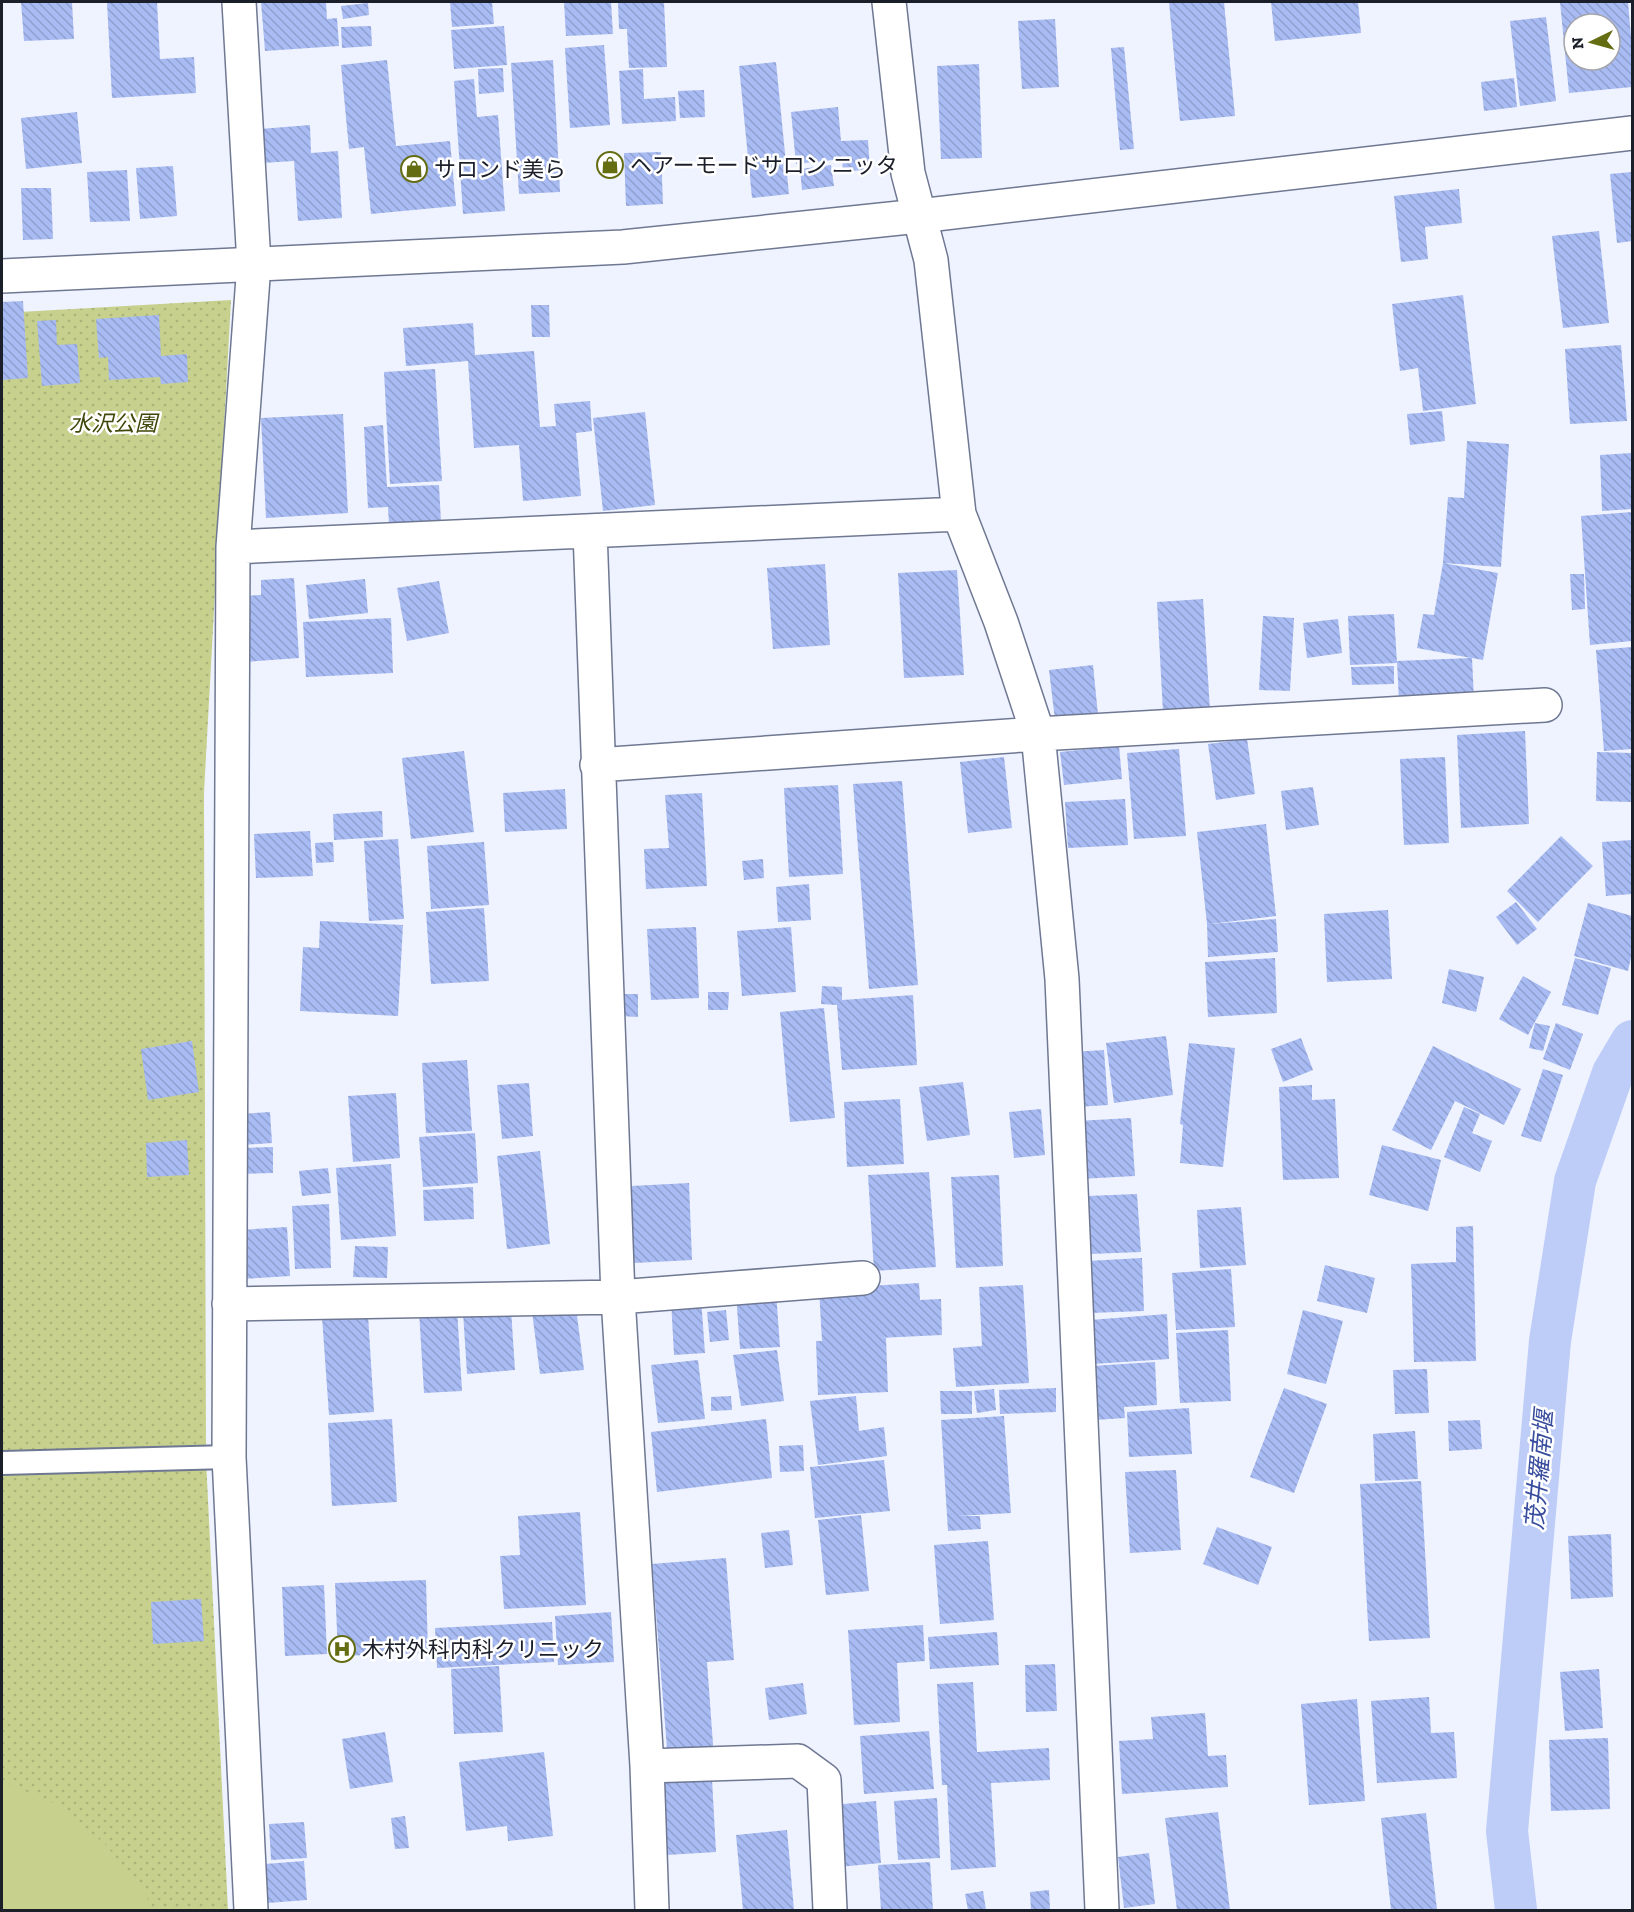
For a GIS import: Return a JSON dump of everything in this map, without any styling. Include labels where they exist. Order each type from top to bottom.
[{"type":"street","points":[[239,2],[254,264],[232,546],[229,1457],[251,1911]]},
{"type":"street","points":[[889,2],[908,173],[931,260],[959,514],[1001,622],[1038,734],[1062,979],[1102,1911]]},
{"type":"street","points":[[2,276],[623,247],[919,216],[1632,133]]},
{"type":"street","points":[[232,546],[959,514]]},
{"type":"street","points":[[590,531],[618,1297],[647,1766],[652,1911]]},
{"type":"street","points":[[597,765],[1038,734],[1545,705]]},
{"type":"street","points":[[229,1304],[618,1297],[863,1278]]},
{"type":"street","points":[[647,1766],[798,1761],[824,1780],[830,1911]]},
{"type":"lane","points":[[2,1463],[229,1457]]},
{"type":"green space","name":"水沢公園","points":[[231,300],[204,793],[206,1459],[228,1910],[2,1910],[2,313]]},
{"type":"green space","points":[[2,1781],[55,1804],[105,1844],[143,1891],[154,1910],[2,1910]]},
{"type":"building","points":[[21,2],[72,2],[74,39],[24,41]]},
{"type":"building","points":[[107,2],[157,2],[160,59],[194,57],[196,93],[112,98]]},
{"type":"building","points":[[261,2],[326,2],[327,19],[337,18],[339,46],[265,51]]},
{"type":"building","points":[[450,2],[492,2],[494,24],[452,27]]},
{"type":"building","points":[[564,2],[611,2],[613,34],[566,36]]},
{"type":"building","points":[[618,2],[664,2],[667,67],[629,68],[627,29],[619,29]]},
{"type":"building","points":[[1169,2],[1224,2],[1235,116],[1180,121]]},
{"type":"building","points":[[1271,2],[1358,2],[1361,33],[1275,41]]},
{"type":"building","points":[[1560,2],[1628,2],[1632,87],[1569,93],[1567,72],[1622,72],[1622,12],[1562,12],[1562,22]]},
{"type":"building","points":[[368,3],[369,15],[343,19],[341,6]]},
{"type":"building","points":[[1546,17],[1556,101],[1520,106],[1510,21]]},
{"type":"building","points":[[1055,19],[1059,87],[1022,89],[1018,21]]},
{"type":"building","points":[[371,26],[372,46],[342,48],[341,27]]},
{"type":"building","points":[[504,26],[507,65],[454,69],[451,30]]},
{"type":"building","points":[[604,45],[610,125],[570,128],[565,48]]},
{"type":"building","points":[[1124,47],[1134,149],[1120,150],[1111,48]]},
{"type":"building","points":[[387,60],[396,146],[450,141],[456,206],[371,214],[364,147],[349,149],[341,65]]},
{"type":"building","points":[[553,60],[560,192],[519,194],[511,63]]},
{"type":"building","points":[[776,62],[789,194],[752,198],[739,66]]},
{"type":"building","points":[[979,64],[982,158],[941,159],[937,66]]},
{"type":"building","points":[[503,68],[504,92],[479,94],[478,69]]},
{"type":"building","points":[[643,69],[644,99],[675,97],[676,121],[622,124],[619,71]]},
{"type":"building","points":[[1514,78],[1517,107],[1484,111],[1481,82]]},
{"type":"building","points":[[474,79],[477,117],[498,115],[505,211],[463,214],[454,81]]},
{"type":"building","points":[[704,90],[705,117],[680,118],[678,91]]},
{"type":"building","points":[[838,107],[841,141],[868,140],[870,170],[843,171],[842,159],[796,164],[791,112]]},
{"type":"building","points":[[77,112],[82,163],[26,169],[21,118]]},
{"type":"building","points":[[310,125],[311,153],[338,151],[342,218],[298,221],[294,161],[262,163],[260,129]]},
{"type":"building","points":[[661,152],[663,204],[626,206],[624,153]]},
{"type":"building","points":[[831,165],[834,186],[802,190],[800,169]]},
{"type":"building","points":[[173,166],[177,216],[140,219],[136,168]]},
{"type":"building","points":[[127,170],[130,221],[90,222],[87,172]]},
{"type":"building","points":[[1632,172],[1632,241],[1617,243],[1610,174]]},
{"type":"building","points":[[21,188],[51,188],[53,239],[23,240]]},
{"type":"building","points":[[1459,189],[1462,223],[1425,227],[1428,259],[1401,262],[1394,196]]},
{"type":"building","points":[[1599,231],[1609,323],[1563,328],[1552,236]]},
{"type":"building","points":[[1463,295],[1476,404],[1423,411],[1418,368],[1400,371],[1392,304]]},
{"type":"building","points":[[23,301],[28,378],[2,380],[2,302]]},
{"type":"building","points":[[531,305],[549,305],[550,337],[532,337]]},
{"type":"building","points":[[159,315],[161,356],[187,354],[188,382],[161,384],[160,377],[109,380],[108,357],[99,358],[96,319]]},
{"type":"building","points":[[56,320],[57,345],[77,344],[80,383],[42,386],[37,321]]},
{"type":"building","points":[[473,323],[475,355],[534,351],[540,427],[556,426],[554,404],[590,401],[592,431],[576,433],[581,496],[523,501],[519,445],[474,448],[468,361],[406,366],[403,328]]},
{"type":"building","points":[[1621,345],[1627,421],[1570,424],[1565,349]]},
{"type":"building","points":[[435,369],[442,481],[390,484],[384,372]]},
{"type":"building","points":[[1442,411],[1445,441],[1410,445],[1407,414]]},
{"type":"building","points":[[645,412],[655,505],[603,511],[593,418]]},
{"type":"building","points":[[343,414],[348,513],[266,518],[261,418]]},
{"type":"building","points":[[383,425],[387,487],[439,485],[441,522],[389,525],[388,507],[368,508],[364,427]]},
{"type":"building","points":[[1467,441],[1509,444],[1501,567],[1443,563],[1448,497],[1464,498]]},
{"type":"building","points":[[1632,453],[1632,509],[1602,511],[1600,455]]},
{"type":"building","points":[[1632,512],[1632,641],[1590,645],[1581,516]]},
{"type":"building","points":[[1443,563],[1498,573],[1483,660],[1472,658],[1474,699],[1399,702],[1397,661],[1471,658],[1417,648],[1423,614],[1434,615]]},
{"type":"building","points":[[825,564],[830,645],[773,649],[767,568]]},
{"type":"building","points":[[957,570],[964,675],[904,678],[898,573]]},
{"type":"building","points":[[1570,574],[1584,574],[1585,609],[1572,610]]},
{"type":"building","points":[[294,578],[299,658],[245,662],[242,596],[261,595],[261,580]]},
{"type":"building","points":[[365,579],[368,613],[309,619],[306,585]]},
{"type":"building","points":[[439,581],[449,633],[407,641],[397,588]]},
{"type":"building","points":[[1203,599],[1210,710],[1163,712],[1157,602]]},
{"type":"building","points":[[1394,614],[1397,663],[1350,665],[1348,616]]},
{"type":"building","points":[[1263,616],[1294,618],[1290,691],[1259,690]]},
{"type":"building","points":[[391,618],[393,673],[306,677],[303,622]]},
{"type":"building","points":[[1338,619],[1342,653],[1307,658],[1303,623]]},
{"type":"building","points":[[1632,647],[1632,749],[1604,751],[1596,650]]},
{"type":"building","points":[[1093,665],[1098,715],[1055,720],[1049,670]]},
{"type":"building","points":[[1394,666],[1394,684],[1352,685],[1351,667]]},
{"type":"building","points":[[1525,731],[1529,824],[1461,828],[1457,735]]},
{"type":"building","points":[[1247,739],[1255,794],[1216,800],[1208,744]]},
{"type":"building","points":[[1119,746],[1122,779],[1064,785],[1060,752]]},
{"type":"building","points":[[1179,749],[1186,836],[1134,839],[1127,753]]},
{"type":"building","points":[[464,751],[474,832],[411,839],[402,758]]},
{"type":"building","points":[[1597,752],[1632,753],[1632,802],[1596,801]]},
{"type":"building","points":[[1004,757],[1012,828],[968,833],[960,762]]},
{"type":"building","points":[[1445,757],[1449,843],[1404,845],[1400,759]]},
{"type":"building","points":[[902,781],[918,985],[869,989],[853,784]]},
{"type":"building","points":[[838,785],[843,874],[789,877],[784,788]]},
{"type":"building","points":[[1313,787],[1319,825],[1286,830],[1281,791]]},
{"type":"building","points":[[565,789],[567,829],[505,832],[503,793]]},
{"type":"building","points":[[702,793],[707,886],[646,889],[644,849],[669,848],[665,795]]},
{"type":"building","points":[[1125,799],[1128,845],[1068,848],[1065,802]]},
{"type":"building","points":[[382,811],[383,837],[334,840],[333,814]]},
{"type":"building","points":[[1266,824],[1276,916],[1210,924],[1276,919],[1278,952],[1208,957],[1207,924],[1197,832]]},
{"type":"building","points":[[310,831],[313,876],[256,878],[254,834]]},
{"type":"building","points":[[1561,836],[1593,866],[1538,922],[1507,891]]},
{"type":"building","points":[[398,839],[404,919],[369,921],[364,841]]},
{"type":"building","points":[[1632,840],[1632,894],[1606,896],[1602,842]]},
{"type":"building","points":[[333,842],[334,862],[316,863],[315,843]]},
{"type":"building","points":[[484,842],[489,905],[431,909],[427,846]]},
{"type":"building","points":[[763,859],[764,878],[744,880],[742,861]]},
{"type":"building","points":[[809,884],[811,920],[778,922],[776,887]]},
{"type":"building","points":[[1516,902],[1537,929],[1517,945],[1496,917]]},
{"type":"building","points":[[1588,903],[1632,916],[1632,953],[1628,971],[1574,956]]},
{"type":"building","points":[[484,908],[489,981],[431,984],[426,912]]},
{"type":"building","points":[[1388,910],[1392,979],[1327,982],[1324,914]]},
{"type":"building","points":[[320,921],[403,925],[398,1016],[300,1011],[303,947],[319,948]]},
{"type":"building","points":[[696,927],[699,998],[651,1000],[647,929]]},
{"type":"building","points":[[791,927],[796,992],[742,996],[737,931]]},
{"type":"building","points":[[1275,958],[1277,1013],[1208,1017],[1205,962]]},
{"type":"building","points":[[1575,958],[1611,968],[1598,1015],[1562,1005]]},
{"type":"building","points":[[1449,969],[1484,977],[1476,1012],[1442,1003]]},
{"type":"building","points":[[1523,976],[1551,992],[1528,1035],[1499,1019]]},
{"type":"building","points":[[822,986],[842,987],[842,1000],[913,995],[917,1065],[842,1070],[837,1005],[821,1004]]},
{"type":"building","points":[[708,992],[729,992],[728,1010],[708,1010]]},
{"type":"building","points":[[620,994],[638,994],[638,1017],[620,1016]]},
{"type":"building","points":[[824,1008],[835,1118],[790,1122],[780,1012]]},
{"type":"building","points":[[1535,1023],[1550,1026],[1543,1051],[1529,1048]]},
{"type":"building","points":[[1556,1023],[1583,1034],[1570,1070],[1543,1059]]},
{"type":"building","points":[[1166,1036],[1173,1095],[1114,1103],[1106,1043]]},
{"type":"building","points":[[1301,1038],[1313,1070],[1283,1082],[1271,1049]]},
{"type":"building","points":[[192,1041],[199,1092],[148,1100],[141,1049]]},
{"type":"building","points":[[1189,1043],[1235,1048],[1223,1167],[1180,1163],[1183,1125],[1180,1124]]},
{"type":"building","points":[[1433,1046],[1521,1089],[1504,1125],[1455,1101],[1431,1150],[1392,1130]]},
{"type":"building","points":[[1104,1050],[1108,1105],[1077,1107],[1073,1052]]},
{"type":"building","points":[[467,1060],[472,1131],[426,1133],[422,1063]]},
{"type":"building","points":[[1543,1069],[1563,1075],[1541,1142],[1521,1136]]},
{"type":"building","points":[[963,1082],[970,1135],[927,1141],[919,1087]]},
{"type":"building","points":[[529,1083],[533,1136],[502,1139],[497,1085]]},
{"type":"building","points":[[1312,1085],[1312,1100],[1335,1099],[1339,1178],[1283,1180],[1279,1087]]},
{"type":"building","points":[[396,1093],[400,1158],[353,1162],[348,1096]]},
{"type":"building","points":[[900,1099],[904,1164],[847,1167],[844,1102]]},
{"type":"building","points":[[1464,1107],[1480,1114],[1472,1133],[1492,1141],[1480,1172],[1444,1157]]},
{"type":"building","points":[[1041,1109],[1045,1155],[1014,1158],[1009,1112]]},
{"type":"building","points":[[270,1112],[272,1143],[242,1145],[240,1114]]},
{"type":"building","points":[[1131,1118],[1135,1176],[1080,1179],[1077,1121]]},
{"type":"building","points":[[475,1133],[478,1183],[423,1187],[419,1137]]},
{"type":"building","points":[[187,1140],[189,1175],[147,1177],[146,1143]]},
{"type":"building","points":[[1382,1145],[1441,1160],[1428,1211],[1369,1195]]},
{"type":"building","points":[[273,1147],[273,1173],[240,1174],[240,1148]]},
{"type":"building","points":[[540,1151],[550,1244],[507,1249],[497,1156]]},
{"type":"building","points":[[391,1164],[396,1236],[341,1240],[336,1168]]},
{"type":"building","points":[[328,1168],[331,1193],[302,1196],[299,1171]]},
{"type":"building","points":[[929,1172],[936,1267],[874,1271],[868,1175]]},
{"type":"building","points":[[999,1175],[1003,1266],[956,1268],[951,1177]]},
{"type":"building","points":[[689,1183],[692,1260],[634,1263],[631,1186]]},
{"type":"building","points":[[473,1187],[474,1219],[424,1221],[423,1190]]},
{"type":"building","points":[[1137,1194],[1141,1252],[1090,1254],[1087,1196]]},
{"type":"building","points":[[329,1204],[331,1268],[295,1269],[292,1206]]},
{"type":"building","points":[[1241,1207],[1246,1265],[1200,1268],[1197,1210]]},
{"type":"building","points":[[1473,1226],[1476,1361],[1414,1362],[1411,1264],[1456,1262],[1456,1227]]},
{"type":"building","points":[[287,1227],[290,1276],[242,1279],[239,1230]]},
{"type":"building","points":[[355,1246],[388,1247],[387,1278],[353,1277]]},
{"type":"building","points":[[1142,1258],[1144,1311],[1090,1313],[1087,1261]]},
{"type":"building","points":[[1325,1265],[1375,1278],[1367,1313],[1317,1301]]},
{"type":"building","points":[[1231,1269],[1235,1327],[1176,1330],[1172,1273]]},
{"type":"building","points":[[919,1283],[920,1300],[941,1299],[942,1335],[879,1338],[886,1338],[888,1392],[818,1395],[816,1341],[822,1341],[819,1289]]},
{"type":"building","points":[[1023,1285],[1029,1383],[956,1387],[953,1348],[982,1346],[979,1287]]},
{"type":"building","points":[[776,1292],[780,1347],[740,1349],[736,1294]]},
{"type":"building","points":[[701,1298],[705,1353],[674,1355],[671,1300]]},
{"type":"building","points":[[575,1300],[584,1370],[540,1374],[531,1304]]},
{"type":"building","points":[[457,1308],[462,1391],[424,1393],[419,1311]]},
{"type":"building","points":[[511,1309],[515,1370],[467,1374],[463,1312]]},
{"type":"building","points":[[726,1310],[729,1340],[710,1342],[707,1312]]},
{"type":"building","points":[[1303,1310],[1343,1321],[1326,1384],[1287,1374]]},
{"type":"building","points":[[368,1314],[374,1412],[329,1415],[322,1317]]},
{"type":"building","points":[[1167,1314],[1169,1359],[1093,1364],[1090,1320]]},
{"type":"building","points":[[1228,1330],[1231,1401],[1180,1403],[1176,1333]]},
{"type":"building","points":[[777,1350],[784,1401],[741,1406],[733,1355]]},
{"type":"building","points":[[698,1360],[705,1419],[658,1423],[651,1365]]},
{"type":"building","points":[[1155,1362],[1157,1405],[1124,1407],[1125,1418],[1095,1420],[1092,1366]]},
{"type":"building","points":[[1427,1369],[1429,1413],[1395,1414],[1393,1370]]},
{"type":"building","points":[[1056,1388],[1056,1412],[1000,1414],[999,1390]]},
{"type":"building","points":[[1284,1388],[1327,1404],[1294,1493],[1250,1477]]},
{"type":"building","points":[[994,1389],[996,1410],[977,1413],[974,1391]]},
{"type":"building","points":[[940,1391],[972,1391],[972,1414],[941,1414]]},
{"type":"building","points":[[731,1396],[732,1410],[711,1411],[711,1397]]},
{"type":"building","points":[[856,1396],[859,1431],[884,1427],[887,1456],[818,1465],[810,1401]]},
{"type":"building","points":[[1189,1408],[1192,1454],[1129,1457],[1127,1412]]},
{"type":"building","points":[[1004,1416],[1011,1513],[958,1516],[980,1516],[981,1529],[948,1531],[941,1420]]},
{"type":"building","points":[[392,1419],[397,1502],[332,1506],[328,1423]]},
{"type":"building","points":[[766,1419],[772,1478],[657,1492],[651,1432]]},
{"type":"building","points":[[1480,1420],[1482,1449],[1449,1451],[1448,1421]]},
{"type":"building","points":[[1415,1431],[1418,1479],[1375,1481],[1373,1434]]},
{"type":"building","points":[[803,1445],[804,1471],[780,1472],[779,1446]]},
{"type":"building","points":[[884,1460],[890,1511],[815,1518],[810,1467]]},
{"type":"building","points":[[1176,1470],[1181,1550],[1130,1553],[1125,1472]]},
{"type":"building","points":[[1421,1481],[1430,1638],[1369,1641],[1360,1484]]},
{"type":"building","points":[[580,1512],[586,1605],[504,1609],[500,1556],[520,1555],[518,1516]]},
{"type":"building","points":[[861,1515],[869,1591],[826,1595],[818,1520]]},
{"type":"building","points":[[1217,1527],[1272,1547],[1258,1585],[1203,1564]]},
{"type":"building","points":[[789,1530],[793,1565],[765,1568],[761,1533]]},
{"type":"building","points":[[1611,1534],[1613,1597],[1571,1599],[1568,1536]]},
{"type":"building","points":[[988,1541],[994,1620],[940,1624],[934,1545]]},
{"type":"building","points":[[726,1558],[734,1660],[707,1662],[714,1758],[668,1761],[652,1564]]},
{"type":"building","points":[[426,1580],[428,1653],[338,1656],[335,1583]]},
{"type":"building","points":[[324,1585],[327,1654],[285,1656],[282,1587]]},
{"type":"building","points":[[201,1599],[204,1641],[153,1644],[151,1602]]},
{"type":"building","points":[[611,1612],[614,1662],[558,1665],[555,1616]]},
{"type":"building","points":[[552,1622],[554,1662],[437,1668],[435,1628]]},
{"type":"building","points":[[923,1625],[925,1661],[897,1663],[900,1722],[854,1725],[848,1630]]},
{"type":"building","points":[[997,1632],[999,1665],[930,1669],[928,1637]]},
{"type":"building","points":[[1055,1664],[1057,1711],[1026,1712],[1025,1665]]},
{"type":"building","points":[[499,1666],[503,1732],[454,1734],[451,1669]]},
{"type":"building","points":[[1599,1669],[1603,1728],[1565,1731],[1560,1672]]},
{"type":"building","points":[[973,1682],[977,1752],[1049,1748],[1050,1780],[991,1783],[996,1867],[951,1870],[947,1785],[942,1785],[937,1684]]},
{"type":"building","points":[[803,1683],[807,1714],[769,1720],[765,1688]]},
{"type":"building","points":[[1429,1697],[1431,1733],[1454,1732],[1457,1778],[1377,1783],[1371,1701]]},
{"type":"building","points":[[1357,1699],[1365,1801],[1309,1805],[1301,1704]]},
{"type":"building","points":[[1205,1713],[1208,1756],[1226,1755],[1228,1787],[1122,1794],[1119,1741],[1153,1739],[1151,1717]]},
{"type":"building","points":[[929,1731],[934,1789],[864,1794],[860,1736]]},
{"type":"building","points":[[385,1732],[393,1782],[350,1789],[342,1739]]},
{"type":"building","points":[[1608,1738],[1610,1809],[1551,1811],[1549,1740]]},
{"type":"building","points":[[544,1752],[553,1836],[508,1841],[507,1826],[466,1831],[459,1762]]},
{"type":"building","points":[[712,1779],[716,1852],[667,1855],[663,1782]]},
{"type":"building","points":[[937,1798],[940,1858],[898,1860],[894,1801]]},
{"type":"building","points":[[876,1801],[881,1863],[838,1867],[833,1805]]},
{"type":"building","points":[[1218,1812],[1230,1910],[1177,1910],[1165,1818]]},
{"type":"building","points":[[1426,1813],[1437,1910],[1391,1910],[1381,1818]]},
{"type":"building","points":[[405,1816],[409,1848],[395,1849],[391,1818]]},
{"type":"building","points":[[304,1822],[307,1858],[271,1860],[269,1824]]},
{"type":"building","points":[[787,1830],[794,1910],[743,1910],[736,1835]]},
{"type":"building","points":[[1149,1853],[1155,1904],[1124,1908],[1118,1857]]},
{"type":"building","points":[[304,1861],[307,1900],[268,1903],[265,1864]]},
{"type":"building","points":[[930,1862],[933,1910],[881,1910],[878,1865]]},
{"type":"building","points":[[1049,1890],[1050,1910],[1031,1910],[1030,1892]]},
{"type":"building","points":[[983,1891],[986,1910],[968,1910],[965,1894]]},
{"type":"waterway","name":"茂井羅南堰","points":[[1516,1910],[1507,1831],[1550,1341],[1575,1181],[1613,1073],[1632,1041]]},
{"type":"place","name":"ヘアーモードサロン ニッタ","points":[[610,165]]},
{"type":"place","name":"サロンド美ら","points":[[414,169]]},
{"type":"place","name":"木村外科内科クリニック","points":[[342,1649]]}]
